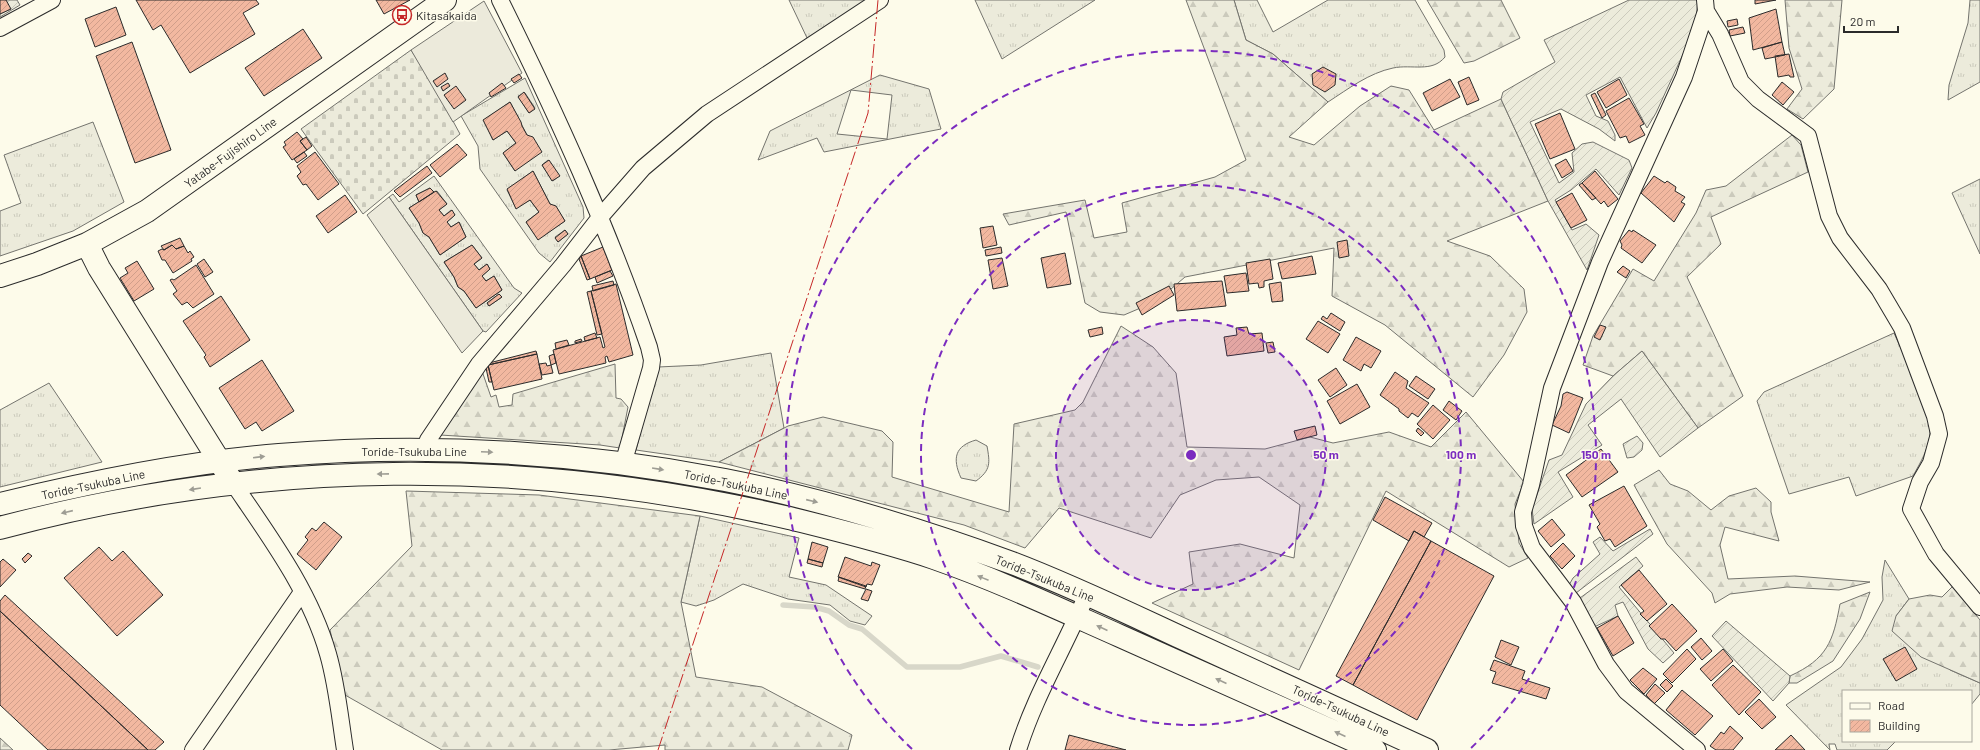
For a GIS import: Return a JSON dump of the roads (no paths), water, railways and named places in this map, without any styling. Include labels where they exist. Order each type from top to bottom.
[{"type":"main road","name":"Yatabe-Fujishiro Line","points":[[0,276],[37,264],[87,244],[141,215],[170,196],[213,163],[444,0]]},
{"type":"main road","points":[[87,244],[99,268],[233,483]]},
{"type":"main road","name":"Toride-Tsukuba Line","points":[[0,504],[127,476],[220,462],[276,455],[424,450],[516,454],[623,464],[726,480],[838,507],[947,540],[1016,565],[1087,594],[1427,750]]},
{"type":"main road","name":"Toride-Tsukuba Line","points":[[0,528],[78,510],[233,483],[334,474],[438,474],[513,477],[613,486],[726,504],[834,529],[934,558],[1078,618],[1376,750]]},
{"type":"street","points":[[0,28],[52,0]]},
{"type":"street","points":[[500,0],[535,70],[601,216],[632,297],[649,347],[652,360],[651,368],[623,464]]},
{"type":"street","points":[[424,450],[428,440],[479,364],[563,265],[601,216],[643,168],[707,114],[880,0]]},
{"type":"street","points":[[1705,5],[1720,34],[1741,82],[1758,98],[1808,136],[1829,216],[1840,238],[1879,289],[1902,328],[1935,416],[1939,434],[1930,463],[1920,482],[1911,509],[1936,554],[1980,607]]},
{"type":"street","points":[[1696,750],[1626,691],[1606,664],[1573,602],[1532,548],[1524,526],[1523,512],[1531,485],[1552,388],[1600,262],[1684,77],[1705,5]]},
{"type":"street","points":[[233,483],[280,554],[316,620],[328,654],[345,750]]},
{"type":"street","points":[[193,750],[302,592]]},
{"type":"street","points":[[1018,750],[1027,723],[1046,677],[1078,618],[1087,594]]},
{"type":"waterway","points":[[783,605],[815,607],[829,611],[849,625],[862,629],[907,667],[960,667],[1001,656],[1038,667]]},
{"type":"place","name":"Kitasakaida","points":[[402,15]]}]
